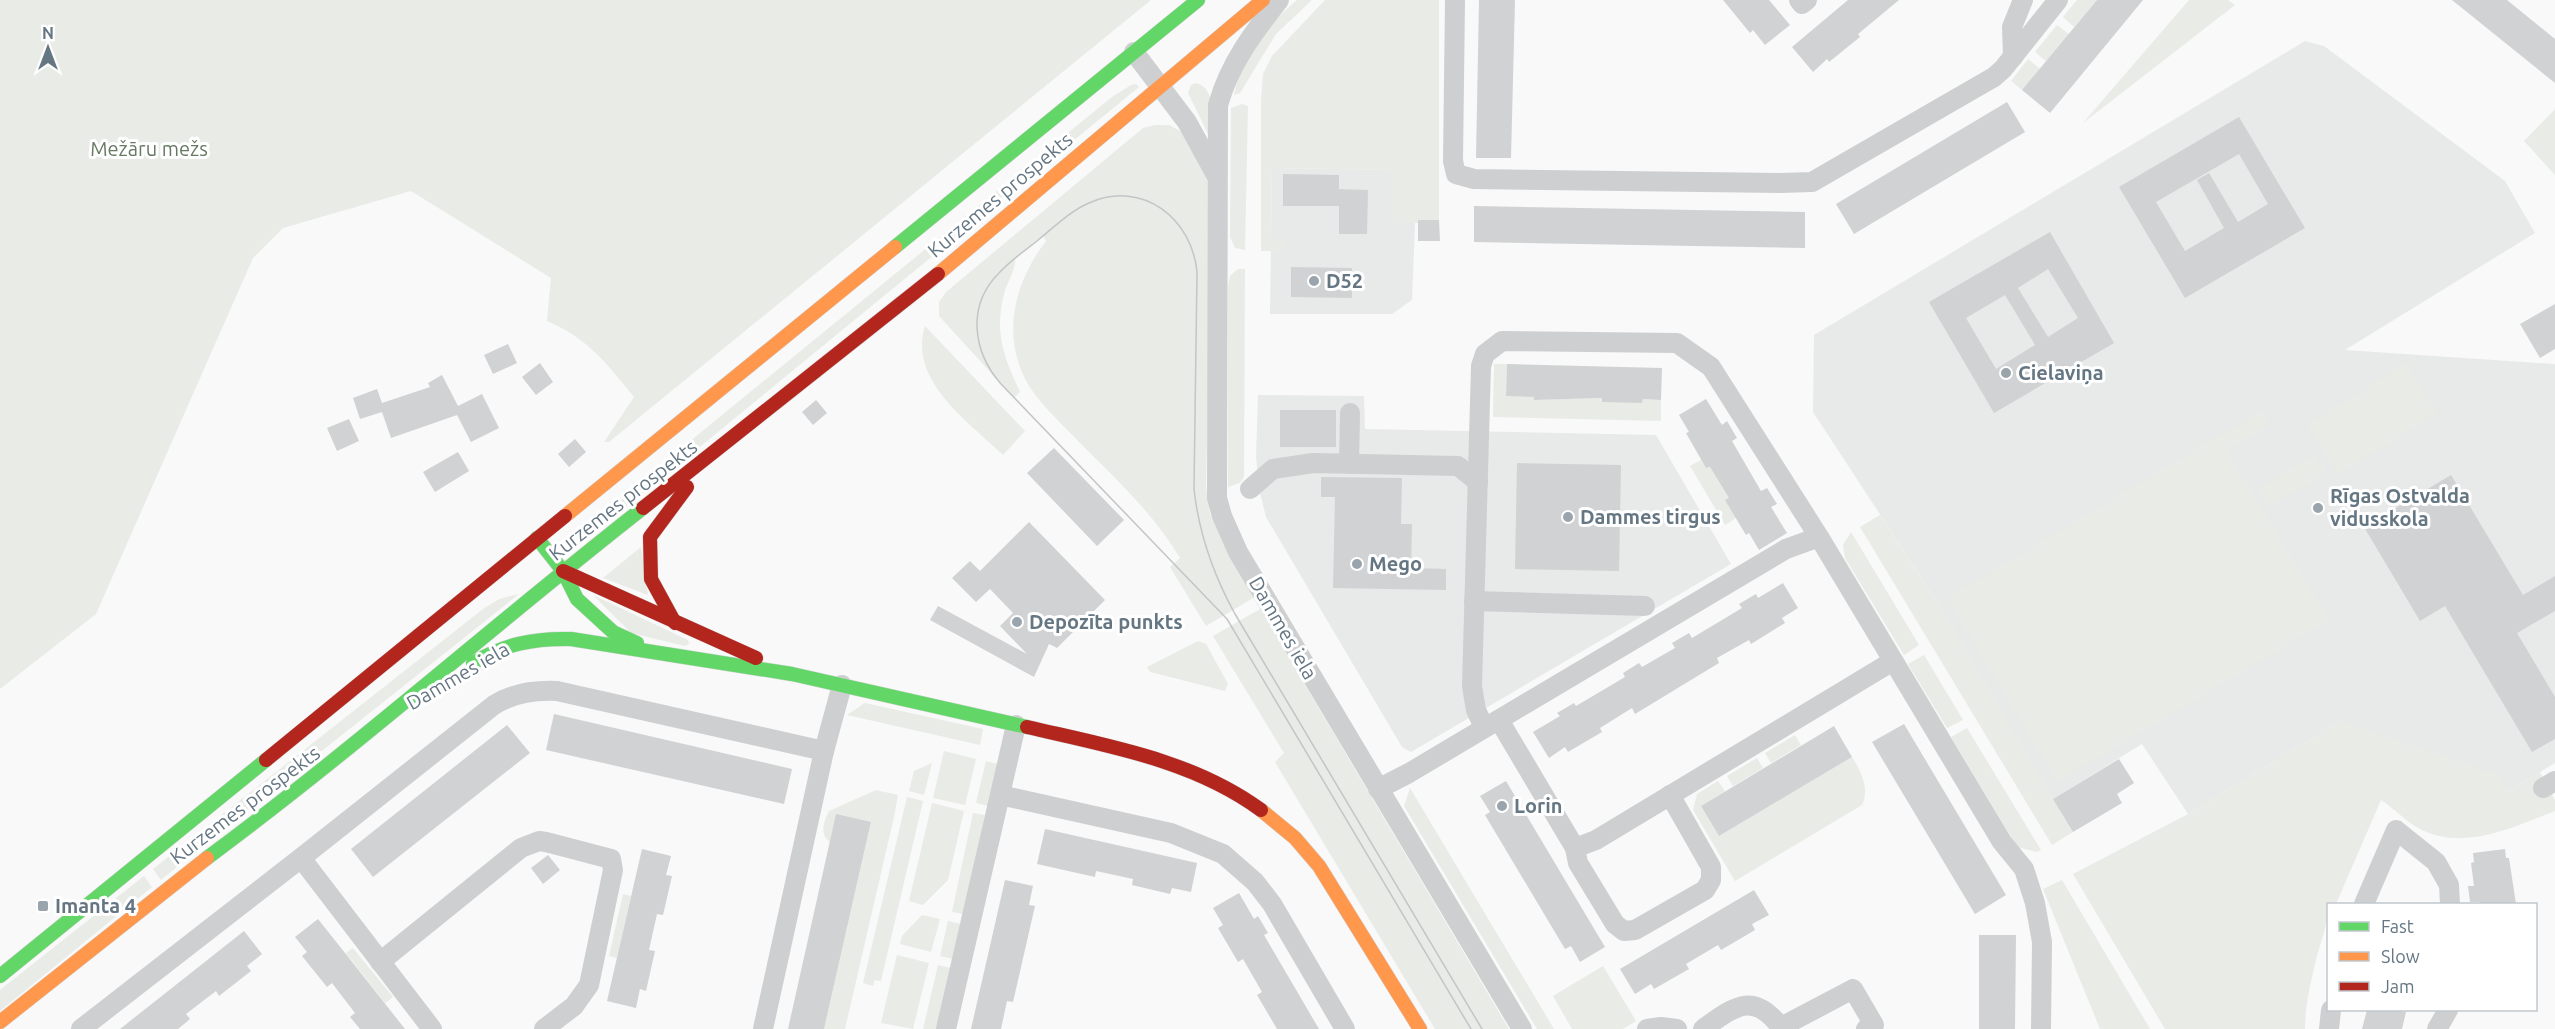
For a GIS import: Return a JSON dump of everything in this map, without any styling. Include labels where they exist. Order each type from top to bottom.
[{"type":"main road","name":"Kurzemes prospekts","points":[[0,976],[1198,0]]},
{"type":"main road","name":"Kurzemes prospekts","points":[[0,1022],[162,892],[397,711],[563,571],[907,300],[1263,0]]},
{"type":"main road","points":[[675,623],[651,579],[650,537],[707,459]]},
{"type":"main road","name":"Dammes iela","points":[[537,538],[563,571],[577,599],[613,632],[660,653]]},
{"type":"main road","name":"Dammes iela","points":[[563,571],[792,674]]},
{"type":"main road","name":"Dammes iela","points":[[397,711],[501,647],[542,638],[572,639],[792,674],[1172,762],[1208,777],[1263,811],[1312,858],[1420,1029]]},
{"type":"street","name":"Dammes iela","points":[[1279,0],[1247,40],[1225,80],[1218,105],[1217,498],[1222,516],[1238,552],[1522,1029]]},
{"type":"street","points":[[1455,0],[1453,161],[1456,174],[1474,178],[1812,182],[1994,77],[2013,57],[2058,0]]},
{"type":"street","points":[[1799,0],[1802,4],[1807,0]]},
{"type":"street","points":[[2013,57],[2012,27],[2023,0]]},
{"type":"street","name":"Dammes iela","points":[[1134,52],[1199,141],[1217,177]]},
{"type":"street","points":[[1670,795],[1711,867],[1711,880],[1705,890],[1635,930],[1624,931],[1615,924],[1578,863],[1575,848],[1491,724],[1476,710],[1472,686],[1481,366],[1485,354],[1502,341],[1677,343],[1711,367],[1819,537],[2002,842],[2024,869],[2035,903],[2042,942],[2041,1029]]},
{"type":"street","points":[[1349,464],[1350,413]]},
{"type":"street","points":[[1250,489],[1273,469],[1313,463],[1458,466],[1478,482]]},
{"type":"street","points":[[1378,789],[1409,773],[1786,549],[1819,537]]},
{"type":"street","points":[[1474,601],[1645,606]]},
{"type":"street","points":[[1575,848],[1596,840],[1893,661]]},
{"type":"street","points":[[763,1029],[824,751],[842,685]]},
{"type":"street","points":[[81,1029],[302,858],[494,705],[513,696],[557,691],[824,751]]},
{"type":"street","points":[[946,1029],[1016,725]]},
{"type":"street","points":[[1000,795],[1171,833],[1223,854],[1255,882],[1272,903],[1345,1029]]},
{"type":"street","points":[[2364,903],[2396,830],[2436,862],[2449,885],[2450,903]]},
{"type":"street","points":[[380,962],[521,848],[546,842],[611,859],[613,870],[589,985],[573,1006],[544,1029]]},
{"type":"street","points":[[302,858],[432,1029]]},
{"type":"street","points":[[1703,1029],[1735,1007],[1747,1005],[1768,1011],[1782,1028],[1853,989],[1874,1025],[1866,1029]]},
{"type":"street","points":[[2329,1029],[2331,1011]]},
{"type":"street","points":[[2437,1029],[2447,1011]]},
{"type":"street","points":[[1647,1029],[1661,1027],[1677,1029]]},
{"type":"shaded area","points":[[2305,41],[2324,46],[2505,181],[2535,233],[2345,350],[2555,364],[2555,763],[2507,792],[2341,721],[2188,814],[2142,744],[2053,799],[1934,597],[1813,412],[1814,335]]},
{"type":"shaded area","points":[[1272,168],[1393,170],[1393,223],[1415,223],[1412,300],[1392,314],[1270,314]]},
{"type":"shaded area","points":[[1258,395],[1364,396],[1365,429],[1656,435],[1731,564],[1411,752],[1402,747],[1266,517],[1260,493],[1256,457]]},
{"type":"green space","name":"Mežāru mežs","points":[[0,0],[1151,0],[609,442],[604,442],[634,397],[586,344],[547,321],[551,278],[411,191],[283,228],[253,258],[96,614],[0,689]]},
{"type":"green space","points":[[1297,0],[1312,0],[1276,34],[1240,93],[1234,95],[1243,67],[1257,42]]},
{"type":"green space","points":[[1325,0],[1439,0],[1439,220],[1393,223],[1393,170],[1272,168],[1271,239],[1287,239],[1279,251],[1261,251],[1263,74],[1272,56]]},
{"type":"green space","points":[[2077,0],[2097,0],[2074,27],[2063,17]]},
{"type":"green space","points":[[2189,0],[2228,0],[2235,5],[2083,123]]},
{"type":"green space","points":[[2057,25],[2069,34],[2046,61],[2035,52]]},
{"type":"green space","points":[[2028,59],[2040,69],[2022,90],[2011,81]]},
{"type":"green space","points":[[1196,83],[1203,86],[1210,99],[1212,107],[1211,140],[1188,93],[1191,85]]},
{"type":"green space","points":[[1136,84],[1139,87],[608,522],[608,514],[613,507],[684,446],[1112,97]]},
{"type":"green space","points":[[1242,104],[1248,106],[1245,250],[1235,248],[1230,237],[1231,108]]},
{"type":"green space","points":[[2555,109],[2555,175],[2524,141]]},
{"type":"green space","points":[[1169,125],[1182,132],[1209,179],[1210,302],[1206,487],[1210,514],[1255,597],[1206,626],[1170,567],[1180,558],[1158,526],[1133,496],[1058,421],[1029,386],[1020,367],[1013,330],[1015,311],[1026,274],[1046,241],[1043,236],[1015,259],[1001,308],[1002,344],[1009,368],[1020,392],[1014,398],[939,316],[939,302],[946,292],[1143,128]]},
{"type":"green space","points":[[1238,269],[1245,269],[1244,477],[1240,483],[1228,487],[1228,287],[1230,276]]},
{"type":"green space","points":[[925,326],[1025,431],[1003,455],[958,414],[933,382],[925,365],[922,346]]},
{"type":"green space","points":[[2405,363],[2437,413],[2338,475],[2307,426]]},
{"type":"green space","points":[[1494,364],[1507,364],[1506,396],[1534,397],[1535,400],[1602,398],[1642,403],[1643,399],[1661,400],[1661,421],[1493,417]]},
{"type":"green space","points":[[2261,411],[2270,425],[2227,451],[2329,620],[2057,782],[1947,598]]},
{"type":"green space","points":[[2315,454],[2326,473],[2269,507],[2257,489]]},
{"type":"green space","points":[[1701,460],[1706,468],[1710,467],[1729,498],[1736,518],[1725,525],[1690,466]]},
{"type":"green space","points":[[1880,515],[1934,597],[2073,832],[2052,845],[1860,527]]},
{"type":"green space","points":[[1851,532],[1919,645],[1904,655],[1845,558],[1843,545]]},
{"type":"green space","points":[[641,547],[648,595],[603,578]]},
{"type":"green space","points":[[519,594],[161,880],[153,869],[483,609],[499,599]]},
{"type":"green space","points":[[593,595],[688,640],[689,644],[685,646],[631,633]]},
{"type":"green space","points":[[1260,609],[1509,1029],[1435,1029],[1275,762],[1284,753],[1213,636]]},
{"type":"green space","points":[[1198,641],[1206,644],[1228,684],[1225,691],[1150,672],[1147,667]]},
{"type":"green space","points":[[1924,655],[1963,720],[1947,728],[1908,664]]},
{"type":"green space","points":[[865,703],[983,729],[980,745],[847,715]]},
{"type":"green space","points":[[2341,721],[2497,774],[2507,792],[2540,772],[2555,800],[2555,811],[2523,824],[2489,834],[2455,838],[2439,836],[2422,830],[2381,800],[2336,903],[2327,903],[2325,927],[2308,996],[2305,1029],[2165,1029],[2073,874],[2188,814]]},
{"type":"green space","points":[[1967,728],[2041,850],[2037,852],[2017,847],[1951,737]]},
{"type":"green space","points":[[1795,735],[1801,745],[1771,763],[1765,753]]},
{"type":"green space","points":[[944,751],[976,759],[965,805],[933,798]]},
{"type":"green space","points":[[1852,757],[1865,786],[1862,805],[1735,881],[1693,810],[1697,794],[1718,781],[1725,791],[1701,806],[1719,836]]},
{"type":"green space","points":[[1757,758],[1763,768],[1733,786],[1727,776]]},
{"type":"green space","points":[[986,761],[998,764],[988,806],[976,803]]},
{"type":"green space","points":[[932,763],[924,795],[909,791],[914,771]]},
{"type":"green space","points":[[1410,788],[1554,1029],[1537,1029],[1404,806]]},
{"type":"green space","points":[[876,790],[898,795],[894,817],[845,1029],[824,1029],[871,823],[837,815],[830,842],[824,836],[824,823],[829,811]]},
{"type":"green space","points":[[907,797],[923,801],[881,981],[875,980],[873,986],[863,983]]},
{"type":"green space","points":[[932,803],[964,811],[948,880],[923,905],[909,901]]},
{"type":"green space","points":[[973,813],[985,815],[964,914],[952,912]]},
{"type":"green space","points":[[144,876],[152,887],[0,1011],[0,990]]},
{"type":"green space","points":[[2062,880],[2150,1029],[2100,1029],[2043,889]]},
{"type":"green space","points":[[623,894],[631,896],[617,958],[609,956]]},
{"type":"green space","points":[[922,915],[940,919],[931,952],[900,944],[902,936]]},
{"type":"green space","points":[[948,921],[961,924],[953,959],[940,956]]},
{"type":"green space","points":[[353,948],[393,997],[385,1003],[346,953]]},
{"type":"green space","points":[[897,955],[929,963],[913,1029],[881,1023]]},
{"type":"green space","points":[[938,965],[951,968],[937,1029],[923,1029]]},
{"type":"green space","points":[[1603,966],[1636,1021],[1623,1029],[1572,1029],[1553,996]]},
{"type":"building","points":[[1479,0],[1515,0],[1511,158],[1476,158]]},
{"type":"building","points":[[1723,0],[1769,0],[1790,25],[1765,45],[1753,30],[1750,33]]},
{"type":"building","points":[[1848,0],[1899,0],[1858,34],[1860,37],[1829,62],[1827,59],[1813,72],[1792,47]]},
{"type":"building","points":[[2097,0],[2143,0],[2050,113],[2022,90]]},
{"type":"building","points":[[2452,0],[2507,0],[2555,39],[2555,83]]},
{"type":"building","points":[[2007,102],[2025,132],[1854,234],[1836,204]]},
{"type":"building","points":[[2239,117],[2305,228],[2185,298],[2119,187]],"holes":[[[2239,154],[2268,204],[2238,222],[2209,173],[2197,180],[2224,228],[2185,251],[2156,202]]]},
{"type":"building","points":[[1283,174],[1339,175],[1339,189],[1368,190],[1367,234],[1339,234],[1339,206],[1283,206]]},
{"type":"building","points":[[1474,206],[1805,212],[1805,248],[1474,242]]},
{"type":"building","points":[[1418,220],[1439,220],[1440,241],[1418,241]]},
{"type":"building","points":[[2050,232],[2114,343],[1994,413],[1929,302]],"holes":[[[2048,269],[2078,318],[2048,337],[2018,288]],[[2005,295],[2035,345],[1996,369],[1966,318]]]},
{"type":"building","points":[[1291,267],[1352,268],[1352,298],[1291,297]]},
{"type":"building","points":[[2555,304],[2555,349],[2540,358],[2520,324]]},
{"type":"building","points":[[508,344],[517,363],[493,374],[484,355]]},
{"type":"building","points":[[540,363],[553,382],[536,395],[522,377]]},
{"type":"building","points":[[1507,364],[1662,368],[1661,400],[1643,399],[1642,403],[1602,402],[1602,398],[1534,400],[1534,397],[1506,396]]},
{"type":"building","points":[[442,375],[458,406],[482,394],[499,428],[471,442],[457,415],[391,438],[382,412],[360,419],[353,398],[377,389],[382,403],[430,387],[428,383]]},
{"type":"building","points":[[1706,399],[1722,425],[1727,421],[1737,438],[1732,441],[1761,491],[1767,488],[1777,504],[1771,507],[1787,533],[1759,550],[1749,533],[1746,535],[1725,500],[1729,498],[1710,467],[1706,468],[1686,433],[1689,432],[1679,415]]},
{"type":"building","points":[[816,400],[827,413],[813,425],[802,412]]},
{"type":"building","points":[[1280,410],[1336,410],[1336,447],[1280,447]]},
{"type":"building","points":[[349,419],[359,441],[337,451],[327,428]]},
{"type":"building","points":[[575,439],[586,452],[569,467],[558,454]]},
{"type":"building","points":[[1054,448],[1124,520],[1097,546],[1027,473]]},
{"type":"building","points":[[458,452],[469,471],[435,492],[423,472]]},
{"type":"building","name":"Dammes tirgus","points":[[1517,463],[1621,465],[1619,571],[1515,569]]},
{"type":"building","points":[[2451,475],[2523,595],[2555,576],[2555,611],[2517,633],[2555,697],[2555,739],[2532,752],[2445,606],[2420,621],[2364,527]]},
{"type":"building","points":[[1321,477],[1402,478],[1401,524],[1412,524],[1411,568],[1446,569],[1446,590],[1333,588],[1335,497],[1321,497]]},
{"type":"building","points":[[1029,522],[1105,600],[1057,648],[1049,644],[1034,677],[930,620],[938,606],[1027,654],[1000,626],[1013,613],[990,589],[976,602],[952,578],[970,561],[980,571]]},
{"type":"building","points":[[1783,583],[1798,608],[1782,618],[1785,623],[1751,644],[1749,640],[1717,658],[1719,663],[1635,714],[1632,708],[1600,728],[1602,732],[1568,752],[1565,747],[1549,758],[1533,732],[1560,716],[1557,713],[1574,703],[1576,706],[1625,677],[1623,673],[1639,663],[1642,667],[1675,648],[1672,643],[1689,633],[1692,638],[1742,608],[1739,604],[1756,594],[1758,598]]},
{"type":"building","points":[[554,714],[792,769],[784,804],[546,750]]},
{"type":"building","points":[[1904,724],[2006,895],[1975,914],[1872,742]]},
{"type":"building","points":[[507,725],[530,753],[373,877],[351,849]]},
{"type":"building","points":[[1834,726],[1852,757],[1719,836],[1701,806]]},
{"type":"building","points":[[2119,759],[2134,783],[2117,794],[2122,803],[2073,832],[2053,799]]},
{"type":"building","points":[[1506,781],[1605,947],[1580,962],[1571,946],[1565,949],[1485,815],[1490,812],[1480,796]]},
{"type":"building","points":[[836,814],[871,822],[824,1029],[788,1029]]},
{"type":"building","points":[[1045,829],[1197,863],[1191,892],[1172,888],[1170,894],[1132,885],[1133,879],[1096,871],[1095,877],[1037,864]]},
{"type":"building","points":[[642,849],[671,856],[666,875],[672,876],[663,915],[657,914],[649,950],[655,951],[646,991],[640,989],[636,1008],[607,1001]]},
{"type":"building","points":[[2505,849],[2506,858],[2509,858],[2516,903],[2470,902],[2468,886],[2474,886],[2471,863],[2474,862],[2473,853]]},
{"type":"building","points":[[548,855],[560,870],[543,884],[531,868]]},
{"type":"building","points":[[1005,880],[1033,886],[1029,905],[1035,906],[1013,1002],[1007,1001],[1001,1029],[971,1029]]},
{"type":"building","points":[[1754,890],[1769,915],[1752,924],[1755,930],[1721,950],[1718,945],[1686,964],[1689,969],[1654,989],[1651,984],[1635,994],[1620,969]]},
{"type":"building","points":[[1239,893],[1254,919],[1258,916],[1268,933],[1264,935],[1319,1029],[1277,1029],[1257,995],[1262,992],[1243,959],[1238,962],[1218,928],[1223,925],[1213,908]]},
{"type":"building","points":[[318,919],[405,1029],[360,1029],[350,1017],[355,1013],[332,983],[327,987],[302,956],[307,952],[295,937]]},
{"type":"building","points":[[244,931],[262,954],[247,966],[251,971],[219,996],[216,991],[186,1014],[190,1019],[178,1029],[120,1029]]},
{"type":"building","points":[[1979,935],[2016,935],[2015,1029],[1979,1029]]},
{"type":"building","points":[[2367,1011],[2406,1012],[2402,1029],[2362,1029]]},
{"type":"tram line","points":[[1471,1029],[1227,619],[1001,384],[984,358],[977,329],[981,300],[988,286],[1017,256],[1082,206],[1109,197],[1128,196],[1146,200],[1175,221],[1186,235],[1197,272],[1194,489],[1199,522],[1214,569],[1235,614],[1482,1029]]},
{"type":"traffic: fast","points":[[895,247],[1198,0]]},
{"type":"traffic: fast","points":[[207,858],[318,773],[643,508]]},
{"type":"traffic: fast","points":[[537,538],[563,571],[577,599],[613,632],[637,643]]},
{"type":"traffic: fast","points":[[473,663],[497,651],[532,641],[571,639],[792,674],[1027,727]]},
{"type":"traffic: fast","points":[[0,976],[266,760]]},
{"type":"traffic: slow","points":[[938,274],[1263,0]]},
{"type":"traffic: slow","points":[[565,516],[895,247]]},
{"type":"traffic: slow","points":[[1261,810],[1295,838],[1319,866],[1420,1029]]},
{"type":"traffic: slow","points":[[0,1022],[207,858]]},
{"type":"traffic: jam","points":[[643,508],[938,274]]},
{"type":"traffic: jam","points":[[675,623],[651,579],[650,537],[687,487]]},
{"type":"traffic: jam","points":[[266,760],[565,516]]},
{"type":"traffic: jam","points":[[563,571],[756,658]]},
{"type":"traffic: jam","points":[[1027,727],[1119,748],[1178,767],[1235,793],[1261,810]]},
{"type":"place","name":"D52","points":[[1314,281]]},
{"type":"place","name":"Cielaviņa","points":[[2006,373]]},
{"type":"place","name":"Rīgas Ostvalda vidusskola","points":[[2318,508]]},
{"type":"place","name":"Dammes tirgus","points":[[1568,517]]},
{"type":"place","name":"Mego","points":[[1357,564]]},
{"type":"place","name":"Depozīta punkts","points":[[1017,622]]},
{"type":"place","name":"Lorin","points":[[1502,806]]},
{"type":"place","name":"Imanta 4","points":[[43,906]]}]
